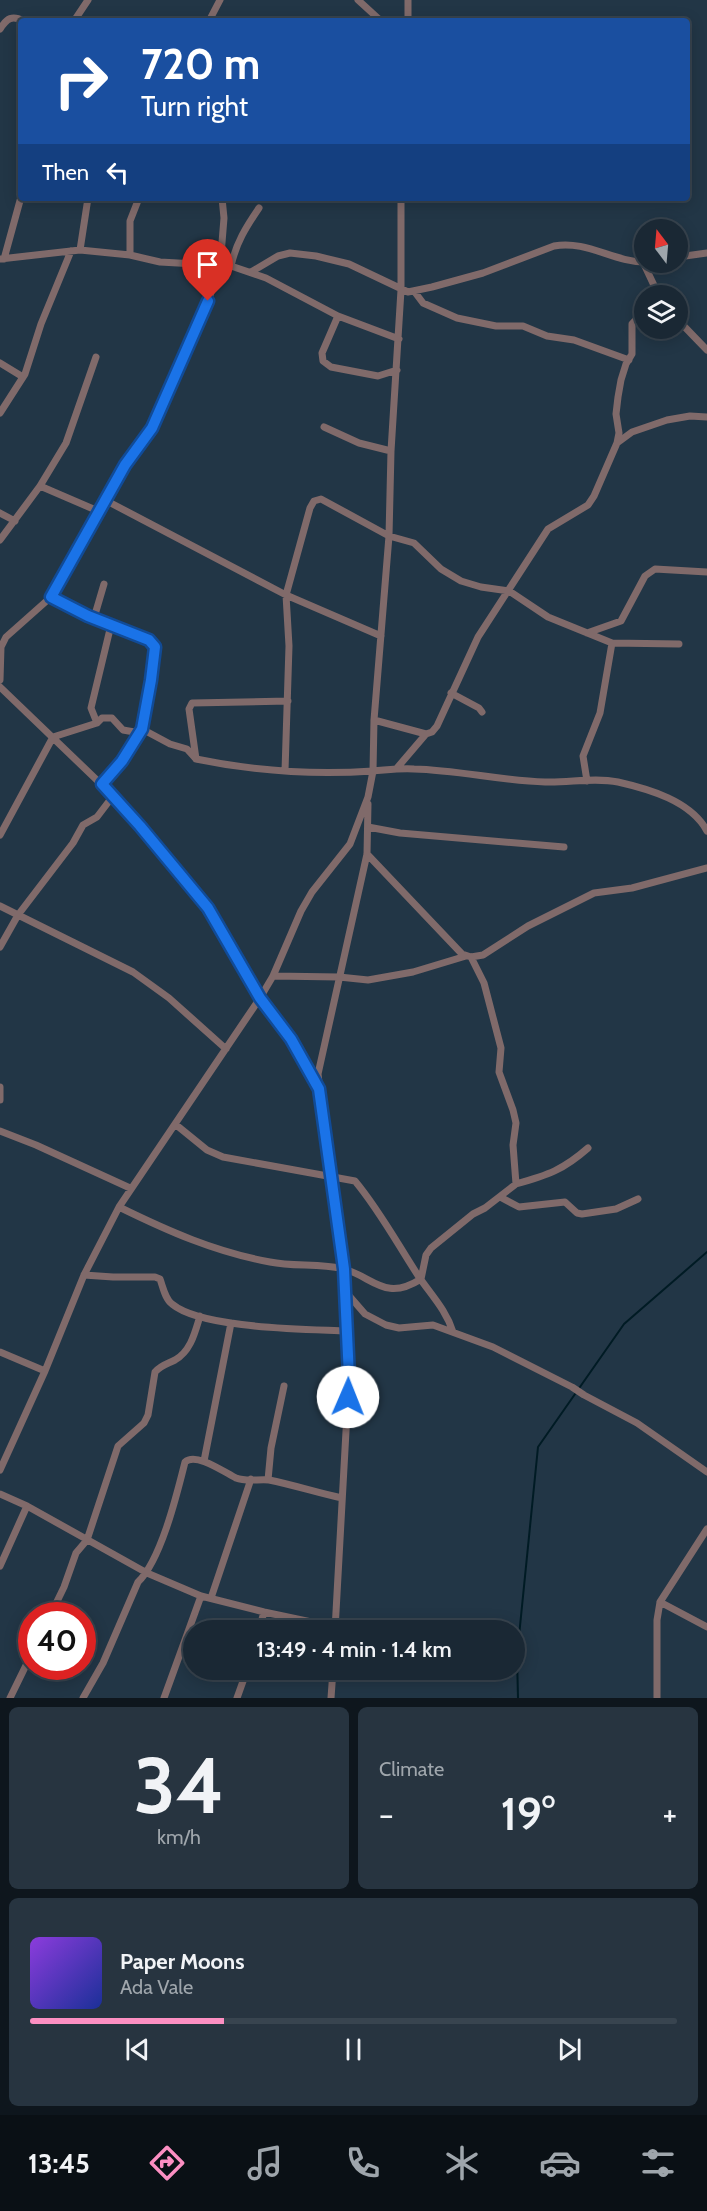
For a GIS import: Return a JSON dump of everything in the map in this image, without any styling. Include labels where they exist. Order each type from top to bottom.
[{"type":"street","points":[[76,18],[88,0]]},
{"type":"street","points":[[211,18],[220,0]]},
{"type":"street","points":[[358,0],[378,18]]},
{"type":"street","points":[[408,0],[408,18]]},
{"type":"street","points":[[0,29],[11,17],[18,19]]},
{"type":"street","points":[[19,201],[2,259],[80,250],[130,255],[160,262],[231,266],[266,278],[338,316],[399,339]]},
{"type":"street","points":[[80,250],[88,201]]},
{"type":"street","points":[[130,255],[130,221],[138,201]]},
{"type":"street","points":[[0,680],[1,647],[6,637],[51,597],[125,465],[152,428],[202,318],[220,267],[224,218],[222,201]]},
{"type":"street","points":[[335,1620],[349,1377],[344,1269],[318,1074],[367,854],[374,720],[389,536],[391,451],[401,290],[401,201]]},
{"type":"street","points":[[231,266],[235,246],[260,208]]},
{"type":"street","points":[[251,272],[278,256],[290,253],[316,256],[349,264],[401,290],[414,291],[483,273],[554,246],[567,244],[579,245],[634,260]]},
{"type":"street","points":[[0,413],[23,377],[41,324],[71,251]]},
{"type":"street","points":[[688,256],[707,253]]},
{"type":"street","points":[[414,291],[423,303],[457,318],[496,326],[523,326],[547,336],[574,340],[629,360]]},
{"type":"street","points":[[338,316],[322,353],[323,360],[331,368],[378,376],[396,370]]},
{"type":"street","points":[[397,768],[426,734],[432,732],[437,726],[478,637],[548,529],[588,505],[594,496],[617,443],[618,398],[621,380],[633,348],[631,335],[634,322]]},
{"type":"street","points":[[688,330],[707,350]]},
{"type":"street","points":[[0,540],[40,486],[66,443],[96,357]]},
{"type":"street","points":[[0,363],[23,377]]},
{"type":"street","points":[[617,443],[632,432],[667,420],[690,416],[707,417]]},
{"type":"street","points":[[324,427],[359,443],[391,451]]},
{"type":"street","points":[[40,486],[99,511]]},
{"type":"street","points":[[285,771],[288,701],[286,595],[310,508],[314,501],[321,499],[389,536],[414,543],[441,569],[461,581],[481,588],[509,591],[548,617],[612,643],[679,644]]},
{"type":"street","points":[[105,500],[286,595],[381,636]]},
{"type":"street","points":[[0,513],[15,521]]},
{"type":"street","points":[[587,633],[621,621],[645,576],[655,568],[707,573]]},
{"type":"street","points":[[94,618],[104,584]]},
{"type":"street","points":[[51,597],[94,618],[149,640],[155,647],[141,731],[122,761],[102,784]]},
{"type":"street","points":[[97,723],[91,708],[111,625]]},
{"type":"street","points":[[587,781],[583,756],[600,713],[612,643]]},
{"type":"street","points":[[0,687],[102,784],[208,908],[260,998],[291,1039],[319,1089]]},
{"type":"street","points":[[451,693],[482,712]]},
{"type":"street","points":[[196,759],[189,709],[192,703],[288,701]]},
{"type":"street","points":[[0,835],[53,737],[97,723],[102,718],[112,718],[123,729],[141,731],[187,749],[196,759],[285,771],[373,771],[397,768],[544,782],[611,781],[660,794],[688,811],[703,824],[707,831]]},
{"type":"street","points":[[374,720],[426,734]]},
{"type":"street","points":[[0,947],[18,915],[73,843],[83,825],[96,817],[113,796]]},
{"type":"street","points":[[0,1470],[45,1371],[84,1275],[119,1207],[260,998],[273,976],[301,911],[312,892],[350,844],[369,797]]},
{"type":"street","points":[[368,827],[564,847]]},
{"type":"street","points":[[367,854],[462,954],[469,956],[483,956],[528,926],[594,893],[632,888],[707,868]]},
{"type":"street","points":[[0,906],[133,972],[169,998],[226,1049]]},
{"type":"street","points":[[273,976],[368,980],[413,972],[469,956]]},
{"type":"street","points":[[469,956],[484,983],[501,1048],[499,1072],[516,1123],[513,1145],[516,1184]]},
{"type":"street","points":[[0,1087],[0,1100]]},
{"type":"street","points":[[175,1124],[207,1150],[223,1157],[355,1180],[439,1302],[453,1332]]},
{"type":"street","points":[[0,1131],[36,1144],[130,1188]]},
{"type":"street","points":[[119,1207],[172,1233],[213,1249],[271,1263],[344,1269],[376,1286],[396,1289],[411,1285],[421,1279],[426,1255],[431,1248],[473,1214],[516,1184],[555,1172],[573,1162],[588,1148]]},
{"type":"street","points":[[500,1197],[519,1207],[565,1202],[582,1214],[616,1209],[638,1199]]},
{"type":"street","points":[[84,1275],[155,1277],[160,1279],[171,1304],[200,1316],[231,1323],[347,1331]]},
{"type":"street","points":[[345,1290],[365,1314],[386,1325],[399,1329],[433,1325],[493,1347],[637,1423],[707,1472]]},
{"type":"street","points":[[57,1602],[76,1553],[87,1540],[118,1446],[144,1423],[148,1415],[155,1372],[165,1364],[177,1359],[191,1344],[200,1316]]},
{"type":"street","points":[[204,1461],[231,1323]]},
{"type":"street","points":[[0,1352],[45,1371]]},
{"type":"street","points":[[268,1480],[271,1448],[284,1386]]},
{"type":"street","points":[[83,1698],[103,1663],[138,1582],[147,1573],[170,1517],[185,1462],[194,1458],[243,1480],[268,1480],[342,1498]]},
{"type":"street","points":[[211,1598],[251,1479]]},
{"type":"street","points":[[0,1494],[27,1506],[147,1573],[201,1596],[297,1620]]},
{"type":"street","points":[[0,1566],[27,1506]]},
{"type":"street","points":[[657,1698],[657,1620],[660,1602],[707,1529]]},
{"type":"street","points":[[164,1698],[201,1596]]},
{"type":"street","points":[[660,1602],[707,1627]]},
{"type":"street","points":[[262,1620],[264,1612]]},
{"type":"street","points":[[10,1698],[19,1680]]},
{"type":"street","points":[[237,1698],[244,1680]]},
{"type":"street","points":[[331,1698],[332,1680]]},
{"type":"waterway","points":[[518,1698],[517,1656],[538,1447],[624,1324],[707,1252]]},
{"type":"route","points":[[208,301],[152,428],[125,465],[51,597],[88,616],[149,640],[155,647],[142,729],[122,761],[102,784],[208,908],[260,998],[291,1039],[319,1089],[344,1269],[348,1397]]}]
